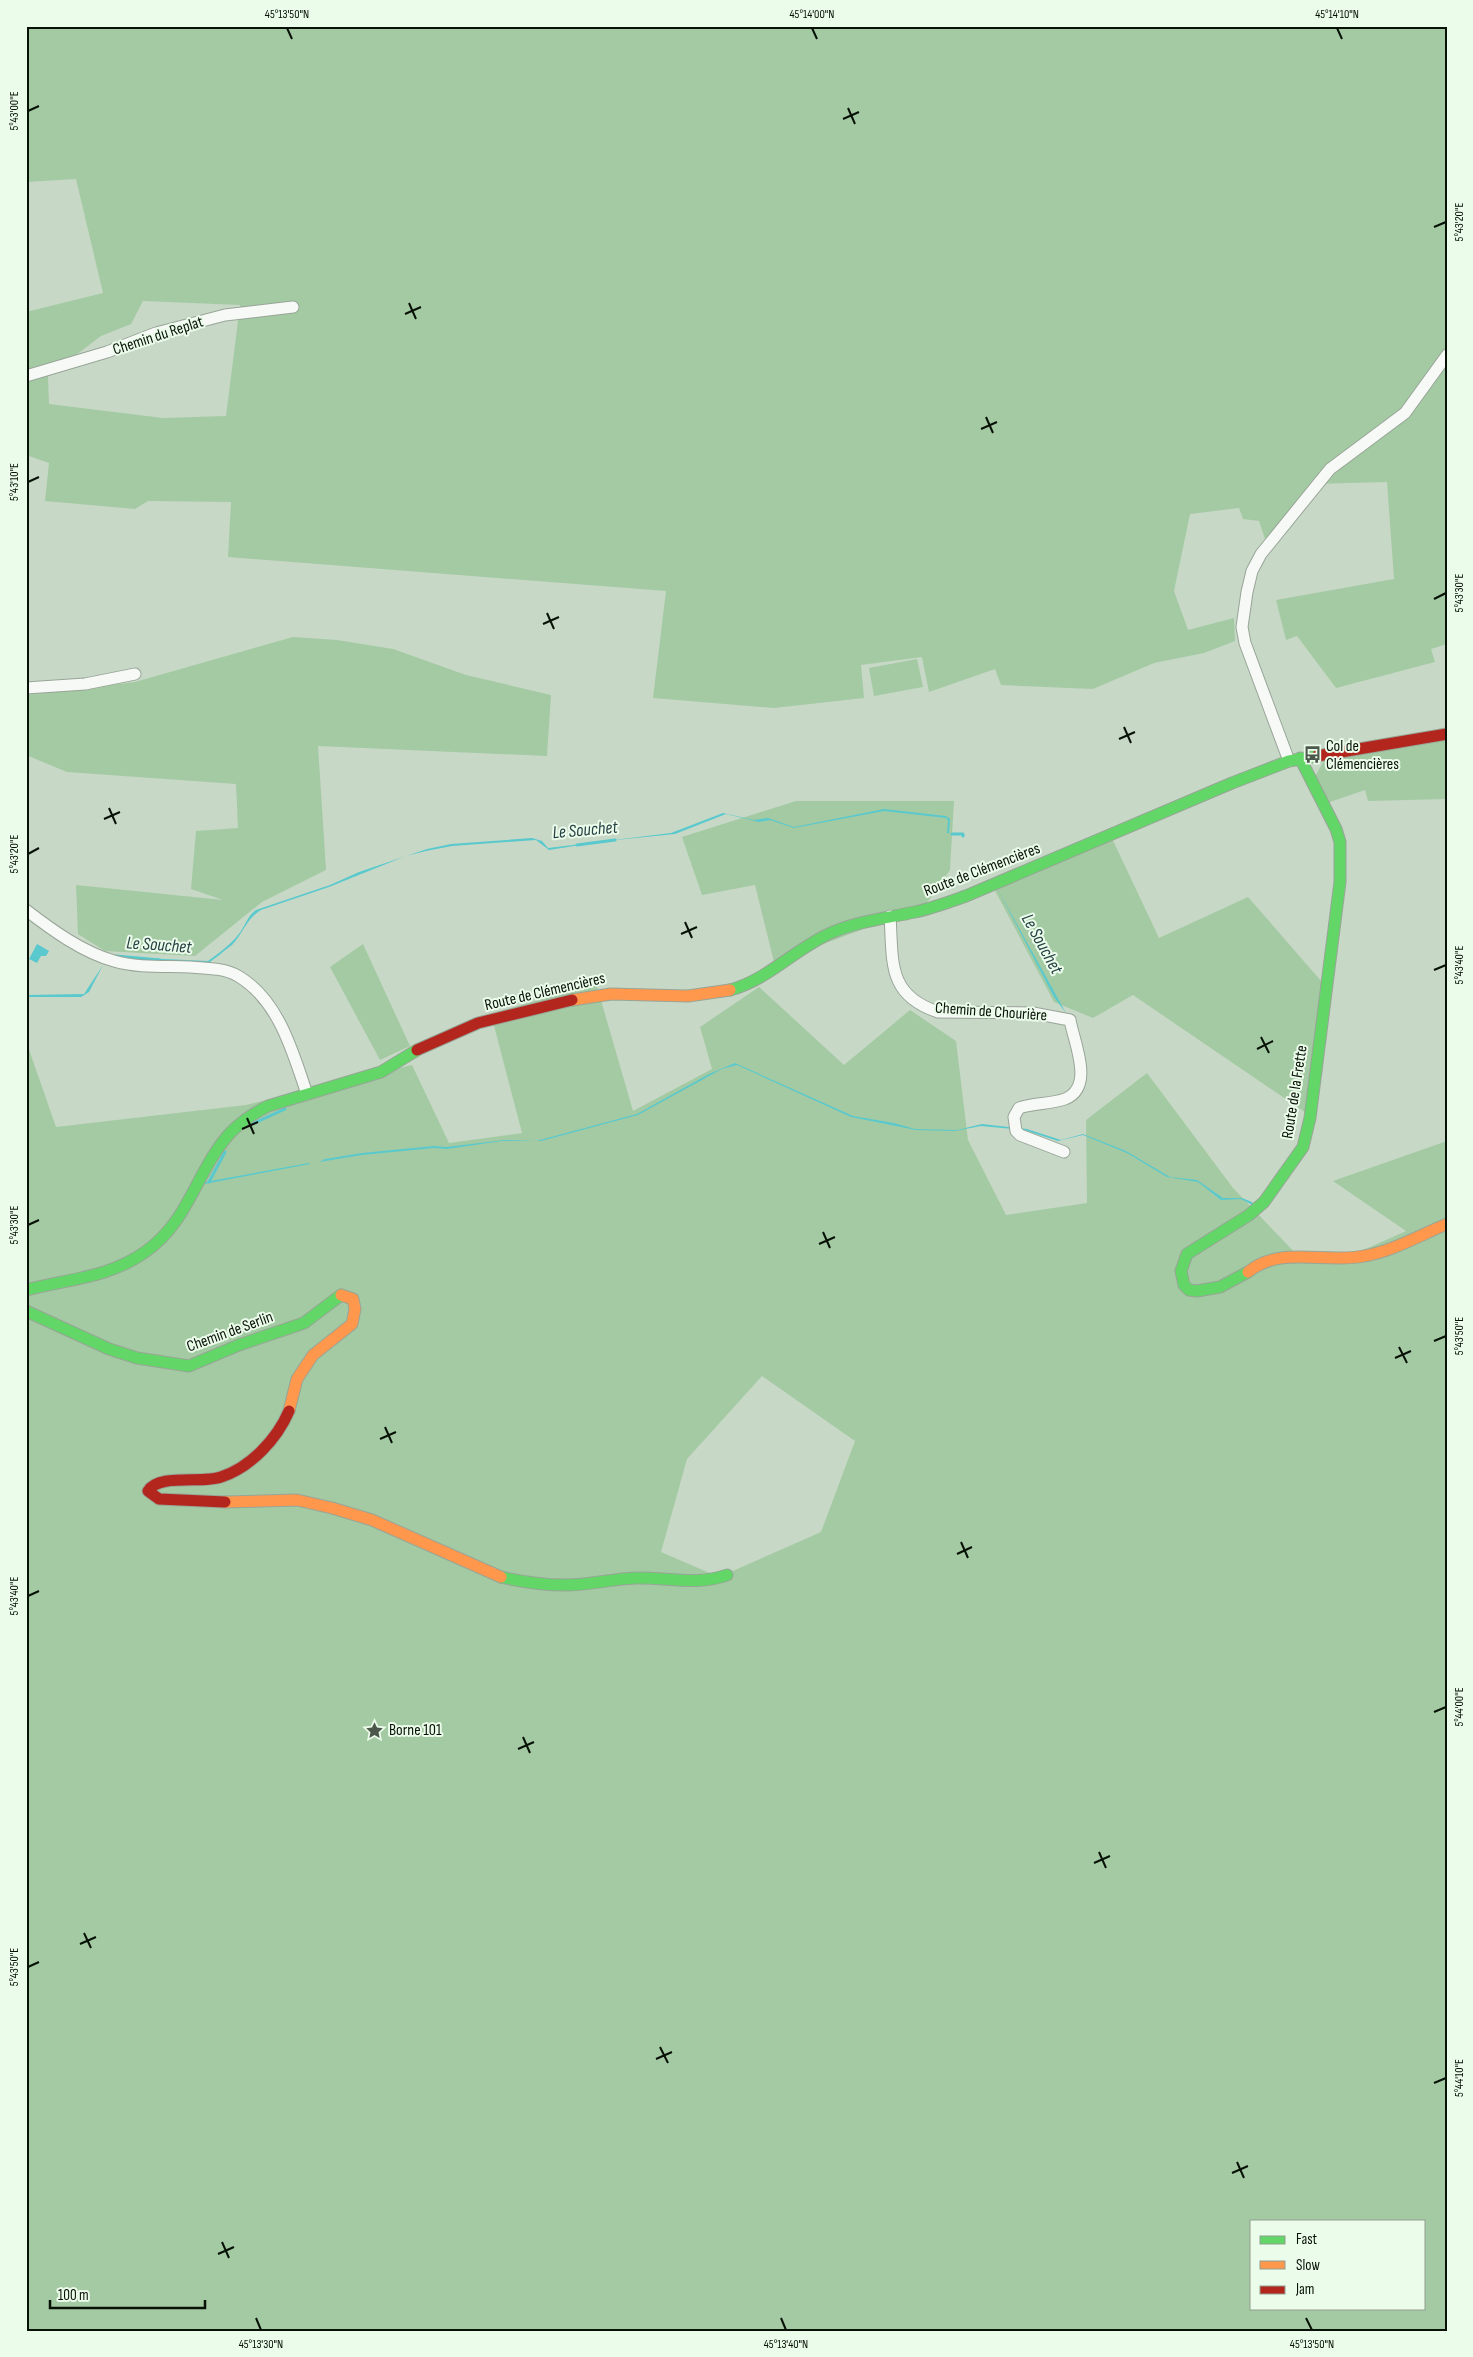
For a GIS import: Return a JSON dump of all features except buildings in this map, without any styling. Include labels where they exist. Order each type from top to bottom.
[{"type":"street","name":"Chemin du Replat","points":[[26,376],[108,352],[156,333],[224,315],[293,307]]},
{"type":"street","points":[[1294,759],[1243,635],[1243,613],[1252,571],[1261,554],[1277,532],[1330,469],[1406,413],[1447,355]]},
{"type":"street","points":[[26,688],[93,682],[135,674]]},
{"type":"street","name":"Route de Clémencières","points":[[26,1290],[111,1271],[147,1250],[169,1233],[181,1217],[219,1145],[238,1123],[251,1114],[268,1106],[381,1072],[425,1045],[478,1023],[595,994],[612,992],[679,997],[722,993],[756,979],[823,936],[851,925],[947,903],[983,890],[1232,783],[1294,759],[1447,734]]},
{"type":"street","name":"Route de la Frette","points":[[1294,759],[1336,830],[1340,855],[1338,892],[1310,1118],[1304,1147],[1264,1202],[1249,1215],[1187,1254],[1182,1264],[1183,1284],[1186,1289],[1192,1291],[1215,1290],[1242,1277],[1255,1265],[1274,1259],[1306,1256],[1361,1257],[1447,1224]]},
{"type":"street","points":[[26,910],[68,940],[114,962],[201,968],[237,975],[260,994],[273,1012],[298,1061],[307,1094]]},
{"type":"street","name":"Chemin de Chourière","points":[[890,916],[894,972],[912,1000],[924,1008],[938,1012],[1033,1014],[1070,1020],[1082,1073],[1077,1089],[1064,1099],[1019,1108],[1014,1117],[1016,1131],[1020,1135],[1064,1152]]},
{"type":"street","name":"Chemin de Serlin","points":[[26,1311],[46,1318],[109,1349],[137,1358],[173,1365],[190,1366],[238,1345],[304,1323],[342,1294],[353,1299],[355,1309],[352,1324],[312,1355],[296,1379],[289,1413],[272,1441],[238,1469],[221,1477],[201,1481],[168,1480],[151,1486],[148,1491],[159,1499],[206,1502],[296,1500],[314,1504],[372,1520],[499,1577],[536,1584],[568,1585],[637,1578],[677,1581],[714,1580],[726,1575]]},
{"type":"green space","points":[[26,26],[1447,26],[1447,644],[1431,649],[1435,662],[1336,688],[1297,636],[1286,640],[1276,600],[1394,579],[1387,482],[1314,484],[1265,539],[1259,521],[1243,519],[1239,508],[1190,514],[1174,591],[1188,630],[1234,618],[1235,641],[1204,653],[1154,663],[1093,689],[1001,685],[995,669],[929,692],[922,657],[861,665],[864,698],[774,708],[653,698],[666,591],[228,557],[231,502],[148,501],[135,509],[45,501],[49,463],[26,455],[26,312],[103,293],[76,179],[26,182]],"holes":[[[143,301],[240,305],[226,416],[163,418],[49,404],[48,376],[101,336],[131,324]]]},
{"type":"green space","points":[[293,637],[337,640],[393,649],[466,675],[551,695],[547,756],[318,746],[326,870],[262,902],[195,956],[105,951],[78,934],[76,885],[223,900],[191,889],[196,831],[238,828],[236,784],[67,772],[26,755],[26,695],[135,682]]},
{"type":"green space","points":[[917,659],[923,687],[874,696],[869,668]]},
{"type":"green space","points":[[1447,740],[1447,799],[1368,801],[1365,790],[1327,803],[1312,782],[1326,757]]},
{"type":"green space","points":[[796,801],[954,801],[950,870],[924,907],[774,962],[755,885],[702,895],[682,837]]},
{"type":"green space","points":[[1109,832],[1159,938],[1248,897],[1322,982],[1312,1117],[1133,995],[1093,1018],[1054,1002],[991,883]]},
{"type":"green space","points":[[363,944],[410,1046],[380,1060],[330,967]]},
{"type":"green space","points":[[596,983],[633,1111],[712,1069],[700,1027],[759,987],[844,1065],[910,1010],[956,1041],[968,1140],[1006,1215],[1087,1203],[1086,1120],[1147,1073],[1233,1188],[1300,1258],[1359,1252],[1406,1231],[1333,1181],[1447,1141],[1447,2331],[26,2331],[26,1041],[56,1127],[246,1105],[412,1065],[449,1143],[522,1133],[491,1014]],"holes":[[[762,1376],[855,1441],[821,1532],[719,1577],[661,1552],[687,1459]]]},
{"type":"water","points":[[884,809],[946,816],[950,819],[949,833],[955,834],[947,833],[948,820],[946,818],[884,811],[794,828],[770,820],[759,822],[726,814],[675,834],[606,841],[549,850],[536,840],[452,846],[407,856],[451,844],[532,838],[542,841],[548,848],[671,833],[723,813],[754,820],[768,818],[794,827]]},
{"type":"water","points":[[404,857],[329,887],[261,910],[252,917],[232,945],[208,963],[164,963],[120,957],[208,961],[235,939],[250,915],[256,910]]},
{"type":"water","points":[[997,888],[1066,1013],[1054,997]]},
{"type":"water","points":[[37,944],[49,951],[46,956],[41,956],[37,963],[29,959]]},
{"type":"water","points":[[103,965],[89,992],[81,997],[26,997],[26,995],[84,994]]},
{"type":"water","points":[[735,1063],[853,1116],[894,1123],[915,1129],[957,1130],[982,1124],[1027,1129],[1061,1140],[1083,1134],[1126,1151],[1170,1177],[1197,1180],[1223,1198],[1242,1198],[1252,1202],[1254,1206],[1241,1199],[1221,1200],[1198,1182],[1167,1177],[1127,1153],[1083,1135],[1058,1141],[1024,1130],[981,1126],[955,1131],[916,1130],[851,1117],[737,1065],[722,1069],[638,1115],[536,1141],[637,1114],[709,1074]]},
{"type":"water","points":[[505,1140],[536,1141],[502,1141],[447,1149],[434,1148],[362,1155],[319,1162],[325,1159],[362,1153],[434,1146],[446,1147]]},
{"type":"water","points":[[310,1164],[204,1184],[205,1182]]},
{"type":"waterway","name":"Le Souchet","points":[[952,834],[963,834],[963,836]]},
{"type":"waterway","name":"Le Souchet","points":[[577,845],[615,840]]},
{"type":"waterway","name":"Le Souchet","points":[[116,956],[160,960]]},
{"type":"waterway","points":[[252,1124],[285,1109]]},
{"type":"waterway","points":[[209,1182],[225,1152]]},
{"type":"traffic: fast","points":[[730,990],[757,979],[820,938],[843,928],[928,909],[966,896],[1232,783],[1289,761],[1317,756]]},
{"type":"traffic: fast","points":[[1248,1272],[1220,1287],[1197,1291],[1189,1290],[1184,1285],[1181,1271],[1187,1254],[1249,1215],[1264,1202],[1303,1147],[1310,1118],[1340,882],[1340,842],[1336,829],[1300,758]]},
{"type":"traffic: fast","points":[[26,1290],[102,1273],[131,1261],[145,1252],[160,1240],[172,1226],[219,1147],[235,1128],[253,1114],[268,1106],[381,1072],[417,1050]]},
{"type":"traffic: fast","points":[[26,1311],[109,1349],[137,1358],[189,1366],[239,1345],[304,1323],[341,1295]]},
{"type":"traffic: fast","points":[[501,1577],[534,1583],[566,1585],[635,1578],[693,1581],[727,1575]]},
{"type":"traffic: slow","points":[[572,1000],[611,994],[688,996],[730,990]]},
{"type":"traffic: slow","points":[[1248,1272],[1261,1264],[1289,1257],[1349,1258],[1375,1254],[1396,1247],[1447,1224]]},
{"type":"traffic: slow","points":[[289,1411],[297,1379],[313,1355],[352,1324],[355,1309],[353,1299],[341,1295]]},
{"type":"traffic: slow","points":[[225,1502],[297,1500],[332,1508],[372,1520],[501,1577]]},
{"type":"traffic: jam","points":[[1317,756],[1447,734]]},
{"type":"traffic: jam","points":[[417,1050],[478,1023],[572,1000]]},
{"type":"traffic: jam","points":[[225,1502],[159,1499],[148,1491],[161,1482],[213,1479],[243,1466],[270,1442],[278,1432],[289,1411]]},
{"type":"place","name":"Col de Clémencières","points":[[1312,755]]},
{"type":"place","name":"Borne 101","points":[[375,1730]]}]
